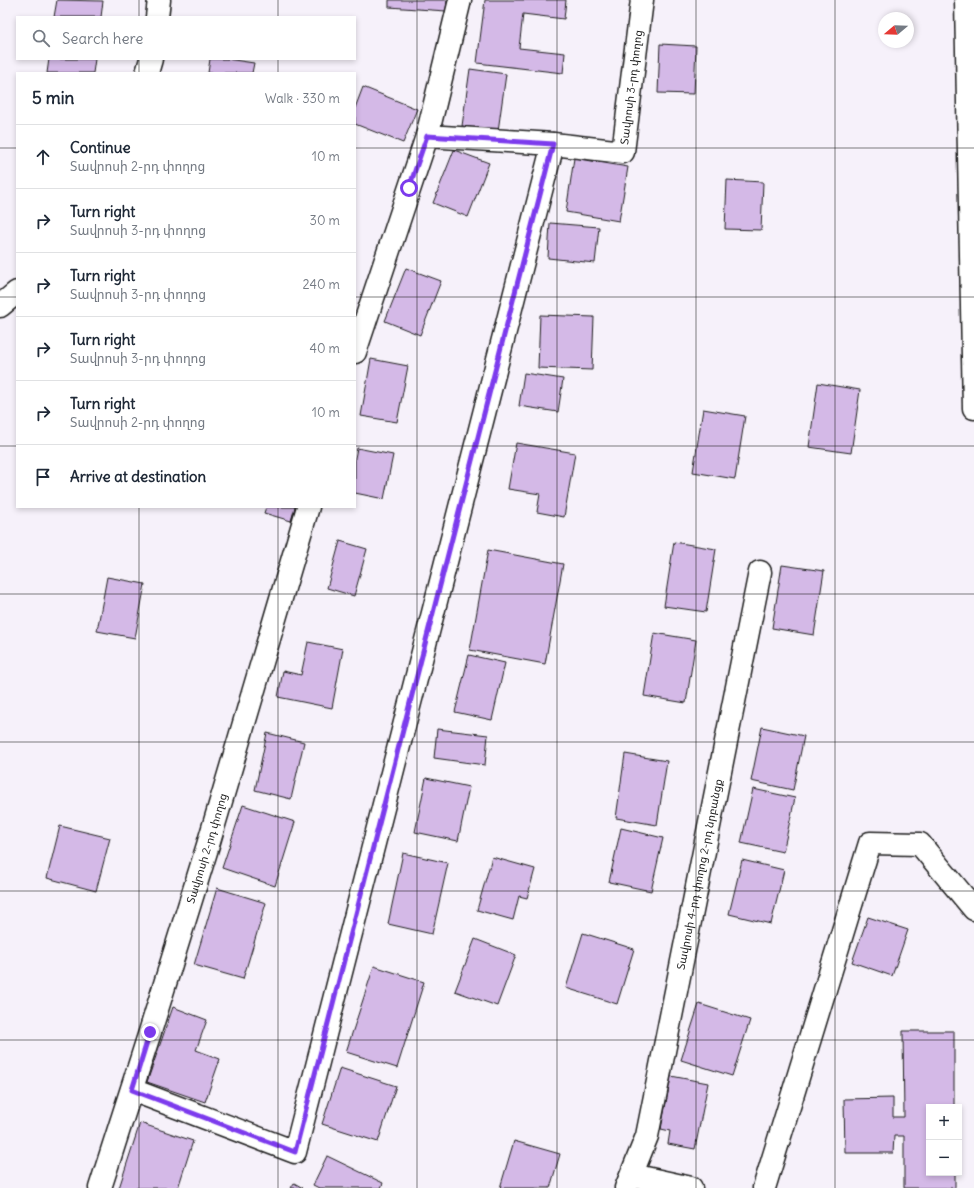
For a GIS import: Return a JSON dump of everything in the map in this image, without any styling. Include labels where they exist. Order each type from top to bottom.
[{"type":"street","points":[[157,16],[159,0]]},
{"type":"street","points":[[356,349],[427,136],[460,0]]},
{"type":"street","name":"Տավրոսի 3-րդ փողոց","points":[[427,136],[553,144],[623,152],[642,0]]},
{"type":"street","points":[[966,0],[974,408]]},
{"type":"street","points":[[147,72],[151,60]]},
{"type":"street","points":[[132,1090],[295,1152],[553,144]]},
{"type":"street","points":[[0,306],[16,293]]},
{"type":"street","name":"Տավրոսի 2-րդ փողոց","points":[[100,1188],[208,845],[308,508]]},
{"type":"street","name":"Տավրոսի 4-րդ փողոց 2-րդ նրբանցք","points":[[690,1188],[629,1182],[647,1136],[760,572]]},
{"type":"street","points":[[764,1188],[870,843],[920,844],[974,909]]},
{"type":"building","points":[[57,0],[103,1],[101,16],[54,16]]},
{"type":"building","points":[[389,0],[447,0],[446,11],[389,7]]},
{"type":"building","points":[[485,0],[566,0],[564,19],[523,14],[519,48],[565,53],[563,73],[477,63]]},
{"type":"building","points":[[660,44],[696,46],[694,94],[658,93]]},
{"type":"building","points":[[49,60],[95,60],[93,72],[47,72]]},
{"type":"building","points":[[210,60],[234,60],[254,63],[252,72],[208,72]]},
{"type":"building","points":[[470,69],[506,74],[498,131],[462,126]]},
{"type":"building","points":[[363,87],[417,109],[403,143],[356,124],[356,105]]},
{"type":"building","points":[[454,150],[489,163],[468,217],[433,203]]},
{"type":"building","points":[[574,158],[628,167],[619,221],[566,212]]},
{"type":"building","points":[[727,180],[763,182],[761,230],[725,229]]},
{"type":"building","points":[[550,223],[599,227],[595,263],[548,258]]},
{"type":"building","points":[[406,268],[441,281],[420,335],[385,321]]},
{"type":"building","points":[[540,315],[594,317],[592,370],[538,368]]},
{"type":"building","points":[[371,359],[408,366],[397,422],[361,416]]},
{"type":"building","points":[[524,373],[563,379],[558,412],[519,406]]},
{"type":"building","points":[[818,383],[860,390],[851,453],[809,447]]},
{"type":"building","points":[[703,409],[745,416],[735,479],[693,472]]},
{"type":"building","points":[[516,443],[575,453],[564,517],[537,512],[540,494],[508,489]]},
{"type":"building","points":[[357,448],[393,455],[384,499],[356,493]]},
{"type":"building","points":[[266,508],[295,508],[291,521],[264,513]]},
{"type":"building","points":[[340,541],[367,549],[354,596],[327,588]]},
{"type":"building","points":[[674,542],[716,549],[706,612],[664,606]]},
{"type":"building","points":[[488,550],[563,564],[545,664],[470,650]]},
{"type":"building","points":[[782,565],[824,571],[814,635],[772,628]]},
{"type":"building","points":[[107,577],[145,584],[135,638],[97,631]]},
{"type":"building","points":[[654,633],[696,640],[686,703],[644,696]]},
{"type":"building","points":[[308,642],[343,649],[332,708],[278,697],[283,671],[301,675]]},
{"type":"building","points":[[469,655],[505,663],[492,720],[455,712]]},
{"type":"building","points":[[762,727],[804,736],[793,790],[751,781]]},
{"type":"building","points":[[437,729],[488,735],[485,765],[434,758]]},
{"type":"building","points":[[267,733],[304,742],[291,799],[255,790]]},
{"type":"building","points":[[625,754],[667,761],[657,825],[616,818]]},
{"type":"building","points":[[426,778],[469,787],[458,841],[415,832]]},
{"type":"building","points":[[753,789],[795,798],[783,852],[741,843]]},
{"type":"building","points":[[243,805],[295,822],[275,886],[222,868]]},
{"type":"building","points":[[60,826],[110,838],[96,891],[47,878]]},
{"type":"building","points":[[621,828],[663,838],[651,891],[609,882]]},
{"type":"building","points":[[403,853],[448,863],[432,934],[388,924]]},
{"type":"building","points":[[492,857],[535,869],[527,898],[519,896],[513,920],[477,910]]},
{"type":"building","points":[[742,860],[784,870],[771,924],[729,914]]},
{"type":"building","points":[[217,888],[266,903],[243,979],[194,965]]},
{"type":"building","points":[[868,917],[908,930],[892,976],[852,962]]},
{"type":"building","points":[[583,933],[634,949],[617,1004],[566,988]]},
{"type":"building","points":[[475,939],[516,955],[497,1006],[455,991]]},
{"type":"building","points":[[374,966],[424,982],[397,1068],[346,1052]]},
{"type":"building","points":[[699,1004],[750,1020],[732,1076],[681,1060]]},
{"type":"building","points":[[173,1007],[207,1020],[196,1050],[220,1059],[205,1102],[147,1082]]},
{"type":"building","points":[[903,1031],[954,1031],[954,1104],[926,1104],[926,1176],[955,1176],[955,1188],[904,1188],[904,1136],[894,1136],[893,1153],[845,1153],[844,1099],[893,1098],[893,1117],[904,1117]]},
{"type":"building","points":[[340,1068],[396,1086],[378,1142],[322,1124]]},
{"type":"building","points":[[671,1076],[708,1083],[695,1149],[668,1144],[670,1131],[661,1129]]},
{"type":"building","points":[[140,1123],[193,1141],[178,1188],[119,1188]]},
{"type":"building","points":[[514,1141],[560,1154],[550,1188],[500,1188]]},
{"type":"building","points":[[327,1156],[383,1183],[381,1188],[319,1188],[313,1185]]},
{"type":"building","points":[[294,1183],[303,1188],[291,1188]]},
{"type":"route","points":[[150,1032],[132,1090],[295,1152],[553,144],[427,136],[409,188]]}]
